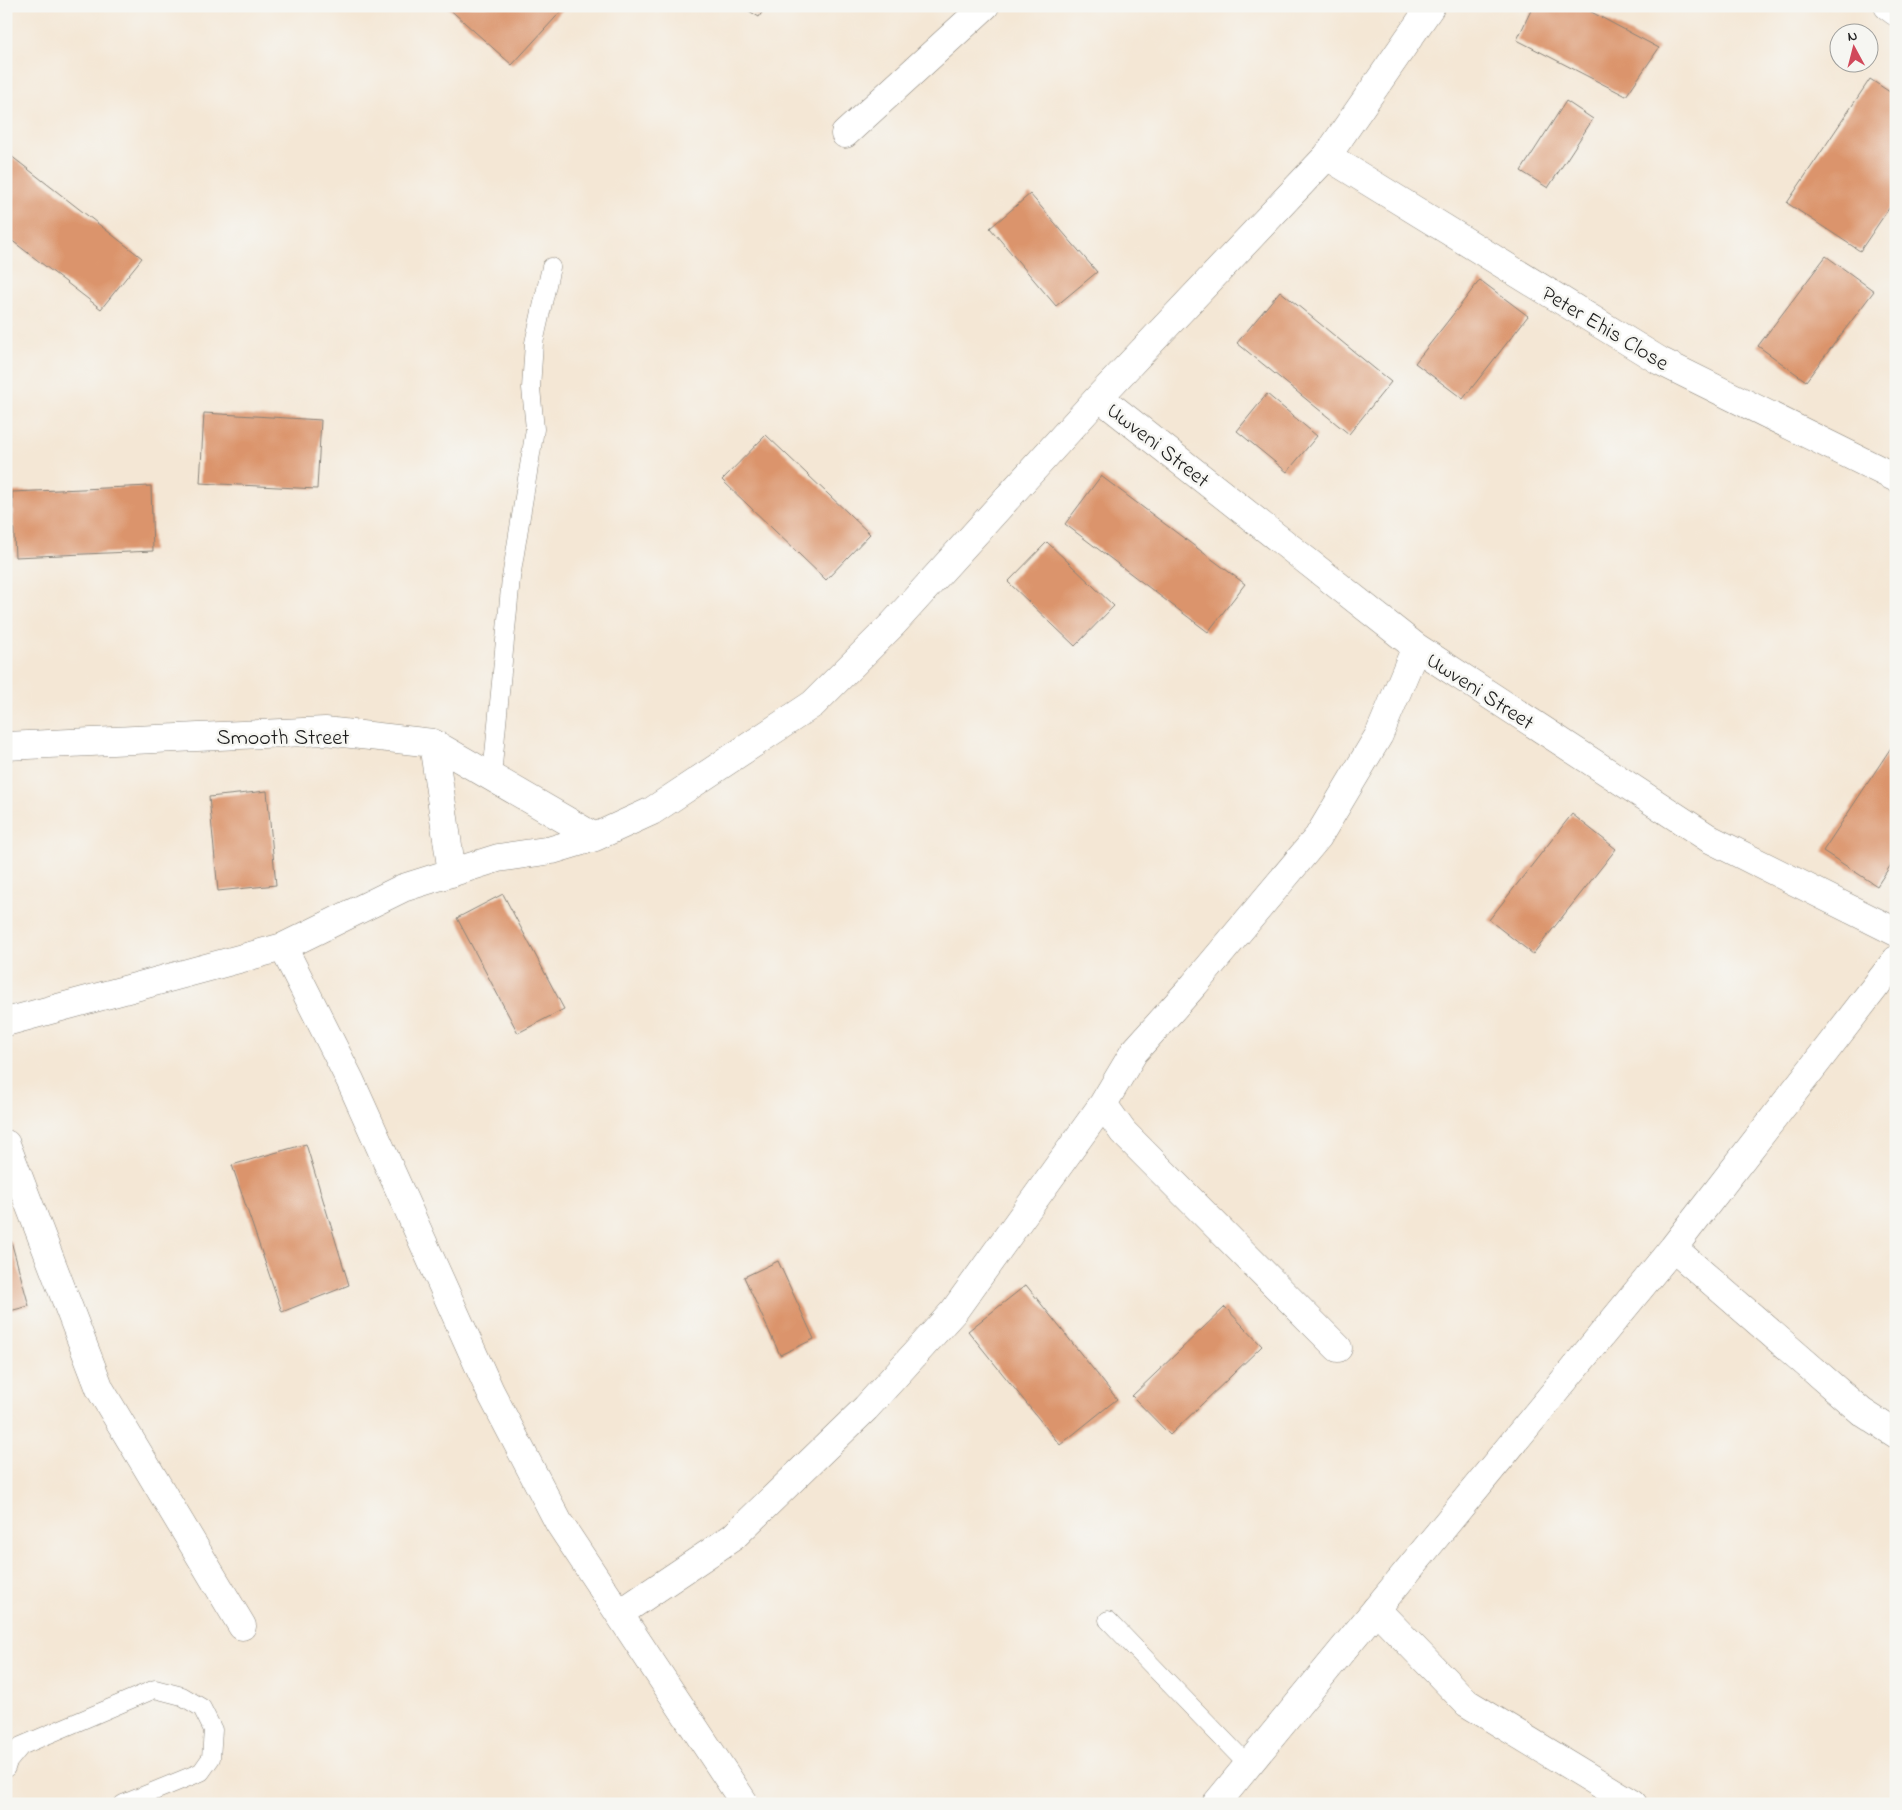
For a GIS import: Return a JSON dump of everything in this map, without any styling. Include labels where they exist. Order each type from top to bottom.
[{"type":"street","points":[[845,134],[986,6]]},
{"type":"street","points":[[6,1022],[283,947],[403,888],[498,858],[552,850],[595,837],[652,810],[812,704],[893,624],[1099,397],[1326,156],[1431,6]]},
{"type":"street","points":[[1888,6],[1896,12]]},
{"type":"street","name":"Peter Ehis Close","points":[[1326,156],[1660,361],[1896,478]]},
{"type":"street","name":"Uwveni Street","points":[[1099,397],[1416,647],[1710,839],[1896,932]]},
{"type":"street","points":[[619,1614],[733,1537],[866,1408],[954,1311],[1103,1104],[1134,1052],[1194,985],[1318,837],[1379,735],[1416,647]]},
{"type":"street","name":"Smooth Street","points":[[6,746],[325,731],[433,742],[595,837]]},
{"type":"street","points":[[433,742],[452,873]]},
{"type":"street","points":[[283,947],[350,1080],[490,1391],[559,1524],[745,1804]]},
{"type":"street","points":[[1216,1804],[1673,1248],[1896,960]]},
{"type":"street","points":[[1103,1104],[1123,1132],[1338,1348]]},
{"type":"street","points":[[6,1144],[100,1389],[242,1626]]},
{"type":"street","points":[[1673,1248],[1862,1412],[1896,1434]]},
{"type":"street","points":[[1376,1609],[1467,1703],[1633,1804]]},
{"type":"lane","points":[[492,776],[511,578],[535,429],[531,388],[534,343],[551,266]]},
{"type":"lane","points":[[1108,1620],[1248,1765]]},
{"type":"lane","points":[[6,1768],[8,1762],[21,1746],[155,1690],[182,1696],[202,1708],[213,1730],[211,1758],[201,1772],[123,1804]]},
{"type":"building","points":[[446,6],[566,6],[512,65]]},
{"type":"building","points":[[741,6],[766,6],[759,17]]},
{"type":"building","points":[[1533,6],[1580,6],[1659,48],[1626,96],[1517,40]]},
{"type":"building","points":[[1870,79],[1896,96],[1896,198],[1860,251],[1787,203]]},
{"type":"building","points":[[1566,101],[1593,119],[1548,188],[1521,171]]},
{"type":"building","points":[[6,152],[142,258],[101,309],[6,236]]},
{"type":"building","points":[[1030,194],[1097,272],[1056,306],[990,228]]},
{"type":"building","points":[[1826,256],[1874,291],[1806,381],[1758,346]]},
{"type":"building","points":[[1480,280],[1528,316],[1463,399],[1415,363]]},
{"type":"building","points":[[1280,291],[1391,382],[1349,434],[1237,343]]},
{"type":"building","points":[[1267,394],[1317,436],[1287,472],[1237,431]]},
{"type":"building","points":[[204,413],[321,420],[317,489],[200,483]]},
{"type":"building","points":[[766,435],[870,534],[826,580],[722,480]]},
{"type":"building","points":[[1101,476],[1245,584],[1208,632],[1065,524]]},
{"type":"building","points":[[151,486],[153,551],[15,557],[12,492]]},
{"type":"building","points":[[1047,542],[1114,606],[1075,646],[1008,582]]},
{"type":"building","points":[[1896,740],[1896,857],[1877,886],[1823,851]]},
{"type":"building","points":[[267,791],[276,885],[218,891],[209,797]]},
{"type":"building","points":[[1572,814],[1616,849],[1533,954],[1489,920]]},
{"type":"building","points":[[503,894],[564,1009],[518,1033],[457,918]]},
{"type":"building","points":[[306,1144],[349,1285],[282,1312],[232,1165]]},
{"type":"building","points":[[11,1241],[29,1306],[6,1312],[6,1243]]},
{"type":"building","points":[[778,1261],[814,1339],[780,1355],[744,1277]]},
{"type":"building","points":[[1026,1285],[1117,1399],[1060,1445],[968,1331]]},
{"type":"building","points":[[1225,1307],[1262,1346],[1170,1435],[1132,1396]]}]
